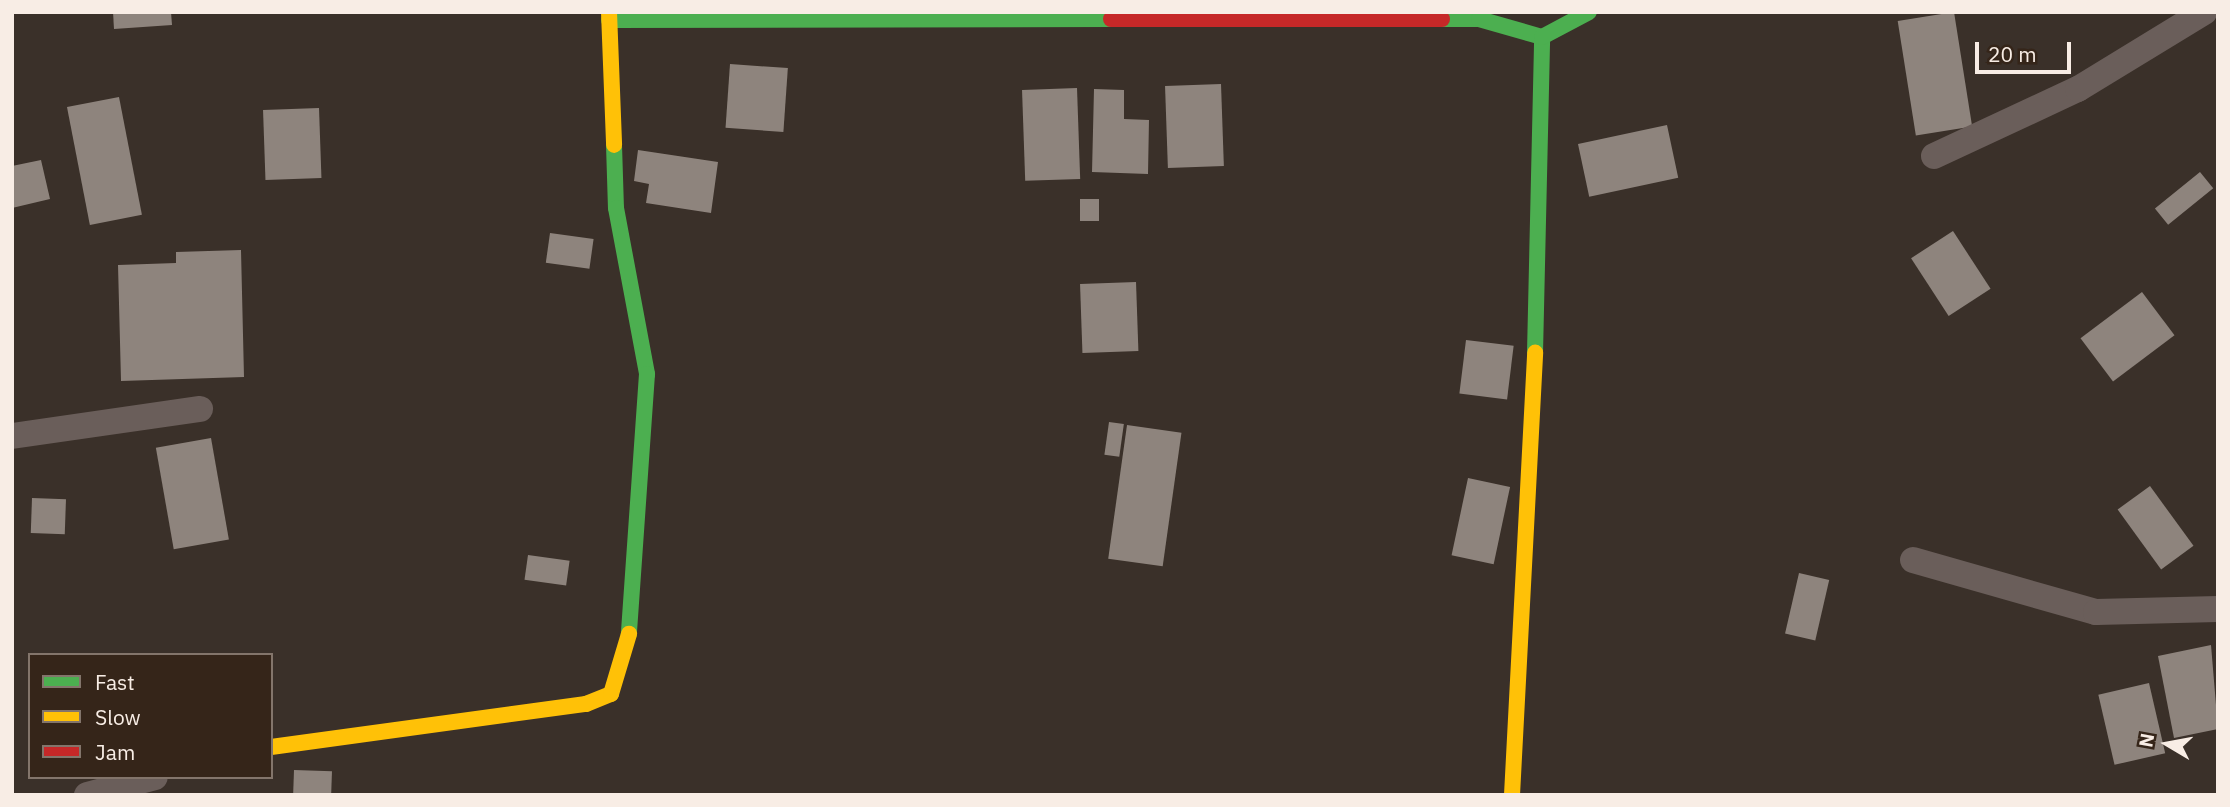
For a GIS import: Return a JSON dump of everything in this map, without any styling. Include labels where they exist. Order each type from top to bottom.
[{"type":"street","points":[[273,747],[586,704],[611,694],[626,659],[638,576],[647,373],[615,208],[616,73],[609,16],[1399,16],[1479,19],[1542,37],[1589,12]]},
{"type":"street","points":[[1934,156],[2078,89],[2204,12]]},
{"type":"street","points":[[1512,795],[1532,423],[1542,37]]},
{"type":"street","points":[[12,436],[200,409]]},
{"type":"street","points":[[1913,560],[2096,612],[2218,609]]},
{"type":"street","points":[[87,795],[147,779]]},
{"type":"building","points":[[113,12],[171,12],[172,25],[114,29]]},
{"type":"building","points":[[1954,12],[1972,127],[1916,135],[1898,21]]},
{"type":"building","points":[[730,64],[788,68],[783,132],[726,128]]},
{"type":"building","points":[[1221,84],[1224,166],[1168,168],[1165,86]]},
{"type":"building","points":[[1077,88],[1080,179],[1025,181],[1022,90]]},
{"type":"building","points":[[1094,89],[1124,90],[1124,119],[1149,120],[1148,174],[1092,172]]},
{"type":"building","points":[[119,97],[142,215],[90,225],[67,107]]},
{"type":"building","points":[[319,108],[321,178],[265,180],[263,110]]},
{"type":"building","points":[[1667,125],[1678,178],[1589,197],[1578,144]]},
{"type":"building","points":[[638,150],[718,162],[711,213],[646,203],[649,184],[634,181]]},
{"type":"building","points":[[41,160],[50,199],[12,208],[12,166]]},
{"type":"building","points":[[2200,172],[2213,188],[2168,225],[2155,209]]},
{"type":"building","points":[[1080,199],[1099,199],[1099,221],[1080,221]]},
{"type":"building","points":[[1953,231],[1991,289],[1949,316],[1911,258]]},
{"type":"building","points":[[550,233],[594,239],[589,269],[546,263]]},
{"type":"building","points":[[241,250],[244,377],[121,381],[118,265],[176,263],[176,252]]},
{"type":"building","points":[[1136,282],[1138,351],[1082,353],[1080,284]]},
{"type":"building","points":[[2142,292],[2174,335],[2113,381],[2081,338]]},
{"type":"building","points":[[1466,340],[1514,346],[1507,399],[1459,394]]},
{"type":"building","points":[[1109,422],[1124,424],[1119,457],[1104,455]]},
{"type":"building","points":[[1127,425],[1181,433],[1163,566],[1108,559]]},
{"type":"building","points":[[211,438],[229,539],[174,549],[156,448]]},
{"type":"building","points":[[1468,478],[1510,487],[1494,564],[1452,555]]},
{"type":"building","points":[[2150,486],[2193,546],[2161,569],[2118,510]]},
{"type":"building","points":[[32,498],[66,499],[65,534],[31,533]]},
{"type":"building","points":[[528,555],[570,561],[566,586],[525,580]]},
{"type":"building","points":[[1799,573],[1829,580],[1815,640],[1785,633]]},
{"type":"building","points":[[2211,645],[2218,729],[2174,738],[2158,656]]},
{"type":"building","points":[[2149,683],[2165,753],[2115,765],[2098,695]]},
{"type":"building","points":[[294,770],[332,771],[331,795],[293,795]]},
{"type":"traffic: fast","points":[[1535,353],[1542,37],[1589,12]]},
{"type":"traffic: fast","points":[[609,20],[1111,19]]},
{"type":"traffic: fast","points":[[1442,19],[1479,19],[1542,37]]},
{"type":"traffic: fast","points":[[614,145],[616,208],[647,374],[629,634]]},
{"type":"traffic: slow","points":[[609,12],[614,145]]},
{"type":"traffic: slow","points":[[1512,795],[1535,353]]},
{"type":"traffic: slow","points":[[273,747],[586,704],[611,694],[629,634]]},
{"type":"traffic: jam","points":[[1111,19],[1442,19]]}]
